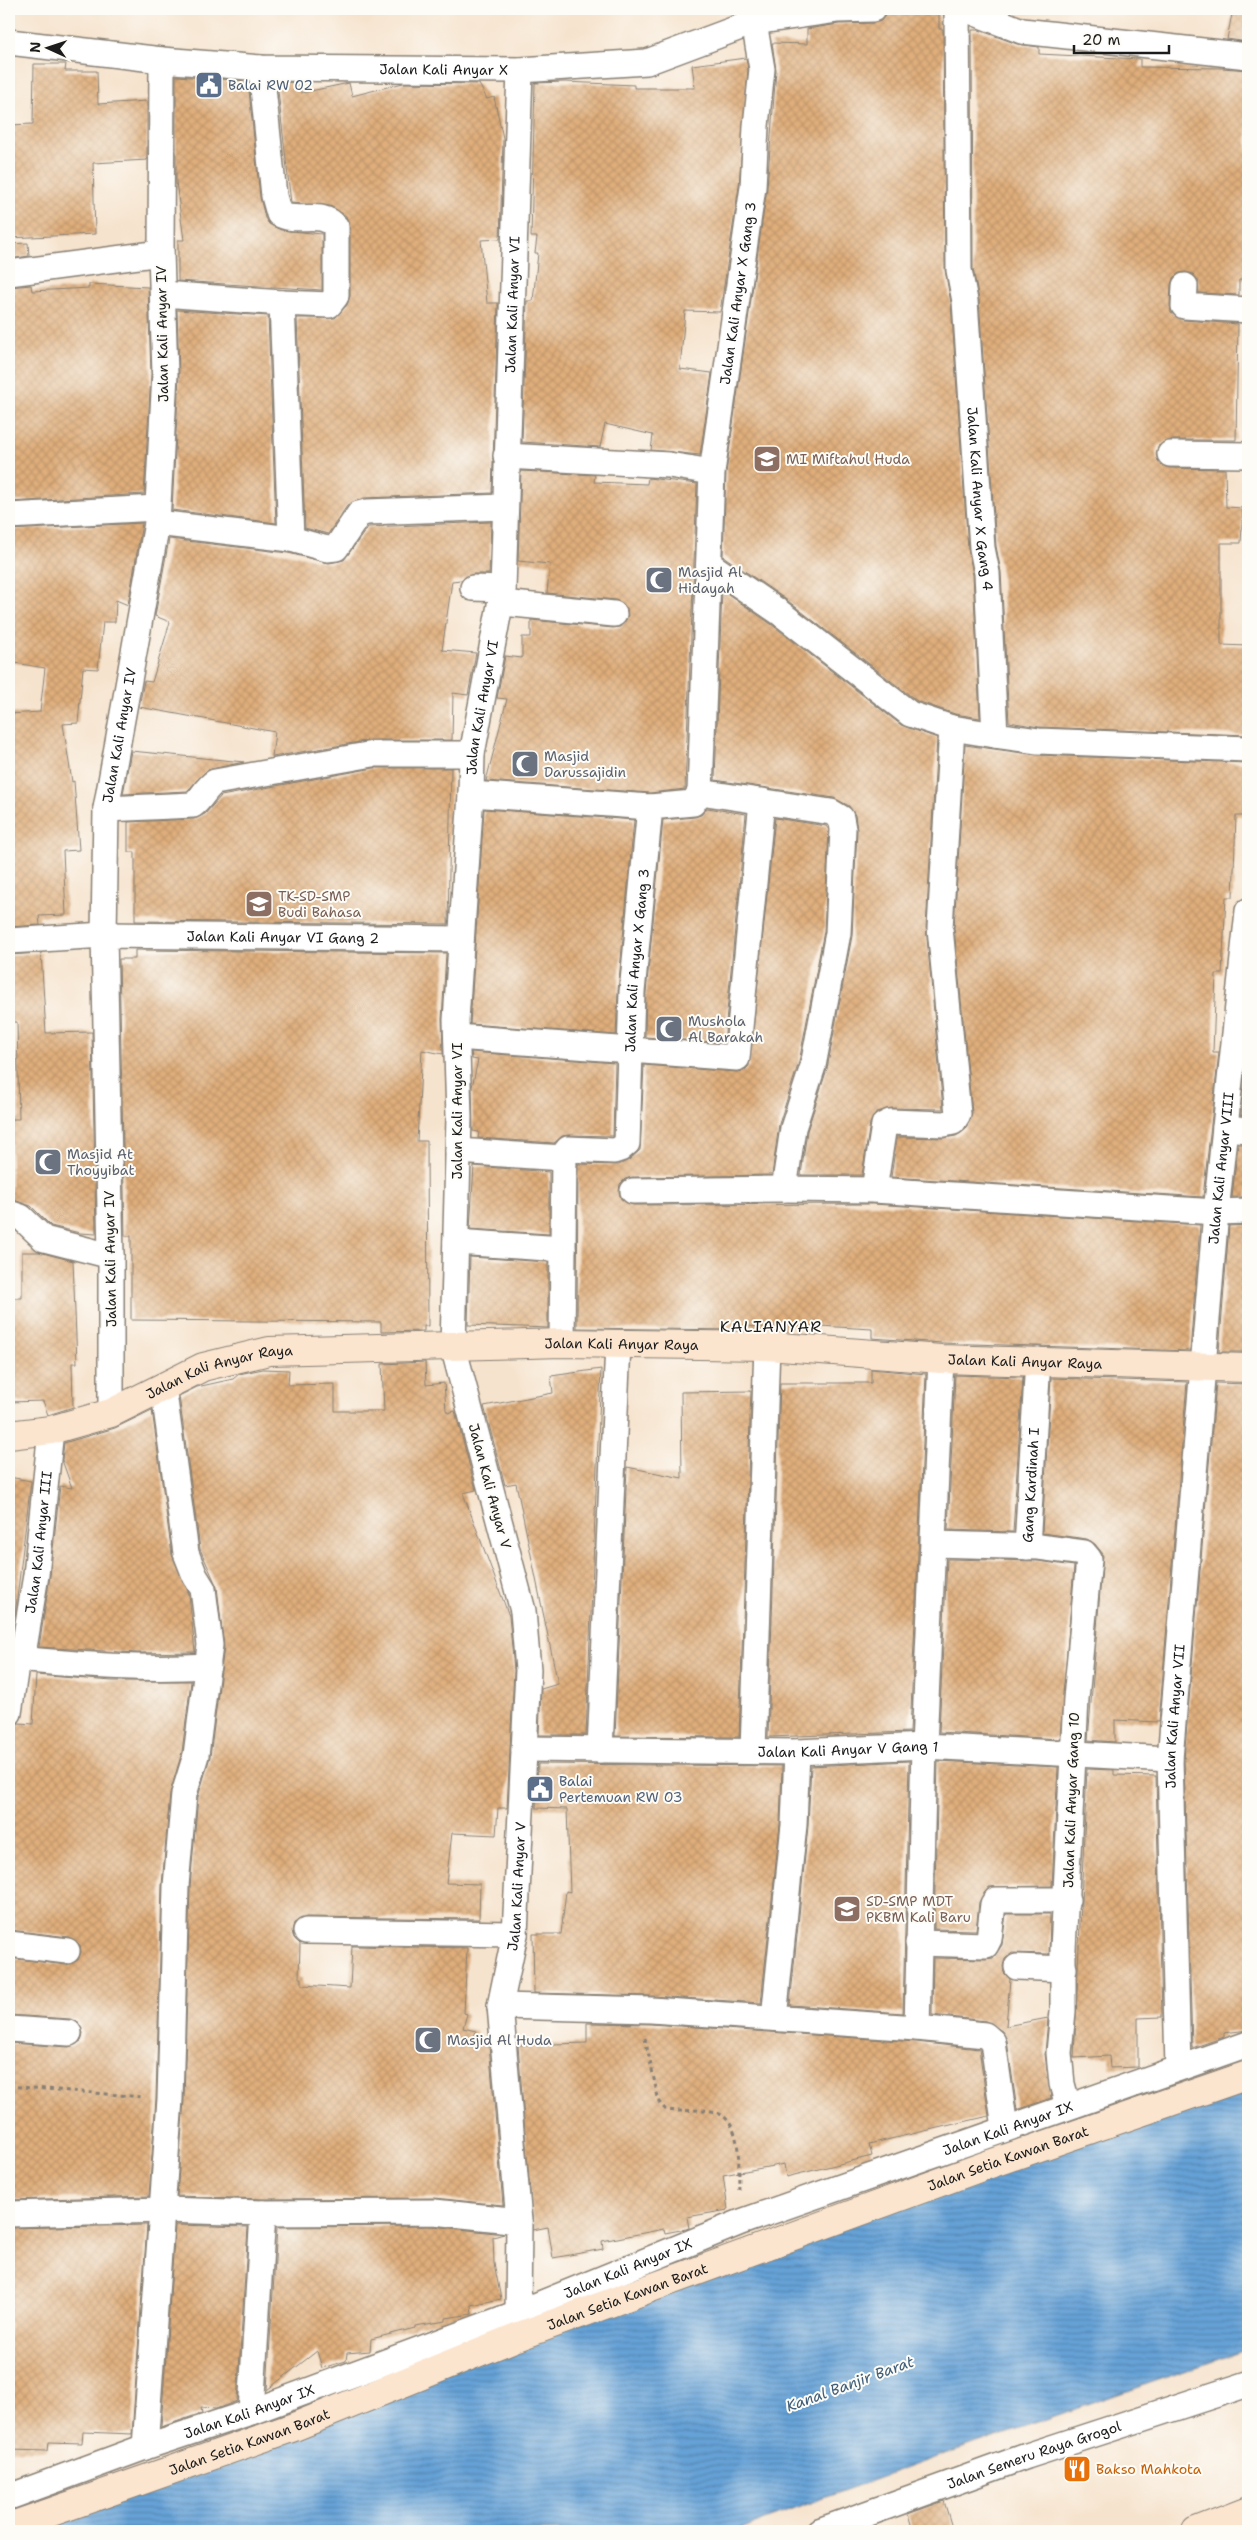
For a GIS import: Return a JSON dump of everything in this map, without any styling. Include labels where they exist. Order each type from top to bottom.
[{"type":"street","name":"Jalan Kali Anyar X","points":[[9,42],[162,60],[261,68],[520,70],[647,62],[754,22],[838,10],[873,9]]},
{"type":"street","name":"Jalan Kali Anyar X Gang 4","points":[[956,9],[960,270],[965,301],[982,548],[987,573],[995,735]]},
{"type":"street","points":[[964,9],[1022,31],[1248,56]]},
{"type":"street","name":"Jalan Kali Anyar X Gang 3","points":[[700,792],[712,472],[753,187],[756,126],[762,69],[754,22]]},
{"type":"street","name":"Jalan Kali Anyar IV","points":[[111,1413],[111,1256],[104,935],[106,809],[157,516],[165,374],[161,253],[162,60]]},
{"type":"street","points":[[163,294],[329,305],[336,296],[336,227],[329,220],[322,218],[287,218],[279,214],[274,196],[261,68]]},
{"type":"street","name":"Jalan Kali Anyar VI","points":[[453,1346],[458,1152],[457,1037],[460,939],[471,794],[472,754],[502,596],[506,540],[504,507],[516,232],[520,70]]},
{"type":"street","points":[[9,273],[161,253]]},
{"type":"street","points":[[1185,286],[1184,306],[1248,310]]},
{"type":"street","points":[[282,303],[290,539]]},
{"type":"street","points":[[1170,454],[1248,456]]},
{"type":"street","points":[[506,456],[660,465],[712,472]]},
{"type":"street","points":[[9,516],[157,516],[290,539],[327,549],[336,548],[359,514],[367,512],[504,507]]},
{"type":"street","points":[[709,564],[779,612],[910,714],[952,728],[1038,741],[1248,749]]},
{"type":"street","points":[[473,588],[502,596],[614,614]]},
{"type":"street","points":[[874,1190],[884,1125],[890,1122],[944,1124],[953,1122],[958,1114],[940,928],[952,728]]},
{"type":"street","points":[[106,809],[193,805],[201,800],[208,787],[215,782],[373,754],[472,754]]},
{"type":"street","points":[[471,794],[650,807],[693,803],[700,792],[831,812],[841,818],[843,830],[838,933],[813,1066],[793,1128],[784,1189]]},
{"type":"street","points":[[457,1037],[738,1057],[762,802]]},
{"type":"street","name":"Jalan Kali Anyar X Gang 3","points":[[563,1158],[568,1149],[614,1151],[627,1144],[632,992],[650,807]]},
{"type":"street","name":"Jalan Kali Anyar VIII","points":[[1202,1365],[1216,1212],[1237,1129],[1248,911]]},
{"type":"street","name":"Jalan Kali Anyar VI Gang 2","points":[[9,941],[104,935],[460,939]]},
{"type":"street","points":[[458,1152],[563,1158],[562,1343]]},
{"type":"street","points":[[634,1191],[874,1190],[1216,1212],[1248,1211]]},
{"type":"street","points":[[9,1213],[21,1217],[44,1239],[111,1256]]},
{"type":"street","points":[[456,1242],[563,1249]]},
{"type":"street","name":"Jalan Kali Anyar Raya","points":[[9,1434],[51,1430],[111,1413],[203,1366],[269,1351],[562,1343],[767,1346],[941,1359],[1038,1360],[1248,1368]]},
{"type":"street","points":[[600,1750],[618,1344]]},
{"type":"street","name":"Jalan Kali Anyar V","points":[[453,1346],[523,1611],[528,1670],[515,1934],[500,2006],[518,2221],[518,2313]]},
{"type":"street","points":[[753,1750],[767,1346]]},
{"type":"street","points":[[917,2028],[924,1746],[941,1359]]},
{"type":"street","name":"Gang Kardinah I","points":[[934,1544],[1027,1547],[1038,1360]]},
{"type":"street","name":"Jalan Kali Anyar VII","points":[[1178,2068],[1170,1759],[1202,1365]]},
{"type":"street","points":[[145,2447],[164,2210],[170,2099],[176,1886],[184,1794],[196,1755],[210,1645],[208,1611],[203,1589],[195,1576],[186,1552],[162,1386]]},
{"type":"street","name":"Jalan Kali Anyar III","points":[[9,1713],[17,1646],[36,1575],[51,1430]]},
{"type":"street","name":"Jalan Kali Anyar Gang 10","points":[[1027,1547],[1084,1553],[1089,1559],[1076,1699],[1063,2011],[1059,2053],[1062,2084],[1068,2106]]},
{"type":"street","points":[[17,1646],[105,1667],[168,1669],[208,1666]]},
{"type":"street","name":"Jalan Kali Anyar V Gang 1","points":[[524,1749],[580,1751],[753,1750],[797,1752],[924,1746],[1170,1759]]},
{"type":"street","points":[[774,2018],[794,1825],[797,1752]]},
{"type":"street","points":[[918,1942],[986,1944],[989,1939],[993,1904],[996,1900],[1067,1900]]},
{"type":"street","points":[[306,1930],[515,1934]]},
{"type":"street","points":[[9,1944],[67,1951]]},
{"type":"street","points":[[1017,1967],[1064,1969]]},
{"type":"street","points":[[500,2006],[774,2018],[917,2028],[985,2035],[990,2038],[1005,2128]]},
{"type":"street","points":[[9,2029],[69,2033]]},
{"type":"street","name":"Jalan Kali Anyar IX","points":[[9,2496],[145,2447],[251,2412],[518,2313],[741,2222],[1248,2044]]},
{"type":"street","name":"Jalan Setia Kawan Barat","points":[[9,2527],[294,2427],[514,2338],[987,2165],[1248,2075]]},
{"type":"street","points":[[9,2214],[164,2210],[434,2212],[518,2221]]},
{"type":"street","points":[[251,2412],[263,2212]]},
{"type":"street","name":"Jalan Semeru Raya Grogol","points":[[819,2531],[1027,2456],[1248,2384]]},
{"type":"street","points":[[1196,2531],[1248,2511]]},
{"type":"path","points":[[638,2011],[659,2102],[665,2109],[671,2111],[716,2112],[733,2127],[736,2137],[741,2222]]},
{"type":"path","points":[[9,2086],[170,2099]]},
{"type":"water","name":"Kanal Banjir Barat","points":[[1248,2089],[1248,2349],[934,2458],[734,2531],[10,2531],[983,2174]]},
{"type":"building","points":[[1233,9],[1248,9],[1248,42],[1227,39]]},
{"type":"building","points":[[887,12],[939,12],[939,29],[943,29],[945,270],[951,303],[968,549],[973,575],[980,718],[955,714],[917,701],[788,601],[723,556],[726,473],[767,188],[776,70],[772,43],[807,44],[807,29],[839,24],[874,23],[881,21]]},
{"type":"building","points":[[972,30],[979,30],[1017,44],[1039,47],[1039,54],[1140,59],[1140,67],[1248,70],[1246,280],[1239,280],[1239,295],[1199,293],[1198,280],[1193,274],[1179,273],[1173,278],[1171,285],[1170,305],[1171,313],[1183,320],[1238,324],[1236,440],[1170,440],[1158,446],[1156,454],[1158,461],[1169,468],[1225,469],[1226,507],[1243,508],[1241,543],[1221,543],[1221,645],[1248,646],[1248,735],[1039,727],[1009,722],[1001,572],[996,546],[979,300],[973,269]]},
{"type":"building","points":[[746,58],[748,69],[739,186],[720,312],[685,311],[680,369],[712,373],[700,455],[651,450],[653,435],[605,424],[600,447],[522,442],[527,301],[533,301],[538,253],[535,253],[537,237],[531,237],[535,83],[565,82],[634,85],[634,88],[695,88],[692,65]]},
{"type":"building","points":[[34,64],[66,64],[65,71],[97,71],[98,104],[147,101],[147,160],[93,163],[95,234],[9,238],[9,125],[33,124]]},
{"type":"building","points":[[176,76],[248,81],[260,197],[265,218],[269,224],[281,230],[322,234],[322,290],[178,281],[178,240],[184,240],[176,182]]},
{"type":"building","points":[[277,82],[299,83],[301,93],[349,83],[352,96],[403,83],[479,84],[487,99],[494,97],[503,138],[500,239],[481,240],[487,303],[498,303],[492,493],[364,498],[347,506],[328,534],[305,528],[297,318],[335,318],[347,305],[350,296],[350,227],[346,216],[330,206],[291,203]]},
{"type":"building","points":[[28,243],[29,256],[9,259],[9,244]]},
{"type":"building","points":[[89,284],[148,287],[151,374],[144,494],[9,502],[9,287],[31,285],[32,291],[89,288]]},
{"type":"building","points":[[177,310],[268,316],[276,523],[172,510],[179,375]]},
{"type":"building","points":[[521,471],[595,475],[594,482],[647,484],[648,478],[697,484],[685,789],[650,793],[486,781],[507,699],[497,698],[505,656],[522,658],[522,637],[531,637],[531,620],[613,628],[620,627],[628,616],[627,608],[616,600],[547,593],[550,564],[518,561]]},
{"type":"building","points":[[491,522],[489,574],[473,574],[461,580],[452,581],[442,650],[476,653],[468,695],[453,693],[452,740],[371,740],[272,757],[275,732],[139,707],[144,681],[152,682],[170,622],[155,616],[169,539],[288,553],[329,563],[344,560],[368,527]]},
{"type":"building","points":[[142,523],[128,605],[116,600],[115,622],[103,622],[98,669],[83,668],[78,723],[63,724],[72,782],[74,781],[79,850],[63,851],[66,915],[39,916],[40,925],[9,927],[9,714],[40,712],[45,668],[9,662],[9,530]]},
{"type":"building","points":[[722,590],[771,624],[901,725],[937,738],[926,927],[943,1109],[891,1108],[877,1112],[870,1123],[862,1175],[801,1175],[807,1131],[827,1069],[852,936],[857,830],[855,815],[849,806],[834,798],[715,780]]},
{"type":"building","points":[[965,745],[1037,755],[1247,763],[1248,816],[1236,816],[1233,897],[1226,897],[1222,974],[1216,974],[1213,1052],[1219,1052],[1203,1197],[891,1177],[897,1137],[944,1138],[956,1136],[965,1130],[972,1113],[954,928]]},
{"type":"building","points":[[131,751],[244,762],[207,770],[187,791],[123,794]]},
{"type":"building","points":[[374,768],[451,768],[448,924],[135,921],[135,852],[128,852],[128,822],[194,819],[205,814],[221,796]]},
{"type":"building","points":[[707,808],[746,814],[724,1043],[645,1037],[646,993],[663,820],[695,817],[701,815]]},
{"type":"building","points":[[484,809],[634,820],[618,991],[616,1035],[470,1024]]},
{"type":"building","points":[[775,818],[826,826],[829,830],[824,931],[799,1062],[779,1124],[772,1175],[632,1177],[625,1179],[620,1184],[619,1192],[621,1199],[633,1205],[873,1204],[1200,1225],[1190,1351],[942,1343],[872,1338],[872,1329],[785,1324],[785,1329],[734,1325],[734,1330],[577,1328],[578,1164],[619,1165],[629,1160],[640,1150],[644,1065],[736,1072],[744,1071],[749,1066]]},
{"type":"building","points":[[135,950],[446,953],[442,1019],[443,1054],[422,1050],[417,1141],[427,1141],[428,1326],[424,1326],[424,1331],[381,1332],[381,1322],[131,1320],[131,1236],[125,1236],[119,959],[135,959]]},
{"type":"building","points":[[41,953],[46,1033],[92,1032],[96,1234],[80,1233],[51,1226],[31,1206],[11,1199],[11,1119],[19,1119],[17,1022],[9,1022],[9,955]]},
{"type":"building","points":[[471,1052],[615,1063],[613,1136],[568,1135],[562,1136],[554,1143],[478,1138],[479,1132],[473,1131],[472,1087],[478,1060],[472,1059]]},
{"type":"building","points":[[1248,1054],[1248,1116],[1241,1115]]},
{"type":"building","points":[[1238,1144],[1248,1144],[1248,1197],[1232,1197]]},
{"type":"building","points":[[474,1166],[549,1172],[549,1234],[470,1229]]},
{"type":"building","points":[[1248,1225],[1248,1352],[1219,1352],[1229,1226]]},
{"type":"building","points":[[22,1252],[39,1252],[73,1261],[77,1363],[72,1363],[73,1407],[48,1415],[43,1401],[9,1402],[9,1298],[22,1298]]},
{"type":"building","points":[[470,1257],[548,1262],[548,1328],[468,1325]]},
{"type":"building","points":[[425,1362],[426,1385],[444,1383],[446,1410],[448,1413],[455,1411],[476,1490],[463,1493],[509,1616],[514,1670],[507,1808],[498,1808],[496,1835],[452,1833],[446,1883],[480,1884],[479,1919],[306,1917],[294,1923],[292,1931],[294,1938],[300,1944],[299,1978],[302,1978],[302,1985],[350,1988],[352,1946],[467,1948],[464,2013],[467,2014],[463,2028],[476,2031],[472,2045],[489,2045],[503,2205],[434,2198],[263,2199],[177,2196],[184,2099],[190,1887],[198,1797],[210,1757],[224,1647],[217,1587],[200,1549],[179,1396],[197,1387],[233,1379],[239,1374],[263,1369],[289,1370],[288,1385],[335,1384],[335,1411],[384,1411],[382,1364]]},
{"type":"building","points":[[601,1369],[586,1735],[539,1735],[541,1689],[558,1684],[516,1483],[505,1485],[484,1406],[553,1393],[551,1376]]},
{"type":"building","points":[[871,1369],[926,1374],[910,1732],[768,1737],[780,1383],[871,1383]]},
{"type":"building","points":[[955,1375],[1023,1377],[1013,1532],[948,1530]]},
{"type":"building","points":[[1051,1378],[1187,1382],[1159,1722],[1115,1720],[1115,1742],[1088,1740],[1103,1554],[1095,1544],[1087,1539],[1042,1533]]},
{"type":"building","points":[[1216,1383],[1248,1384],[1248,2030],[1224,2033],[1224,2037],[1192,2048],[1184,1759]]},
{"type":"building","points":[[751,1391],[739,1737],[615,1736],[627,1467],[682,1478],[681,1392]]},
{"type":"building","points":[[152,1410],[172,1555],[189,1594],[195,1652],[137,1653],[39,1647],[50,1576],[60,1486],[72,1488],[62,1460],[64,1443],[115,1428]]},
{"type":"building","points":[[9,1477],[31,1481],[15,1615],[9,1615]]},
{"type":"building","points":[[947,1559],[1038,1561],[1074,1566],[1060,1739],[939,1732]]},
{"type":"building","points":[[36,1675],[112,1681],[191,1681],[182,1752],[170,1793],[162,1885],[156,2098],[149,2196],[9,2200],[9,2043],[69,2047],[81,2041],[83,2033],[77,2021],[70,2019],[9,2015],[9,1958],[66,1965],[78,1960],[81,1952],[80,1945],[69,1937],[9,1930],[9,1727],[19,1723],[33,1724]]},
{"type":"building","points":[[909,1761],[903,2013],[790,2005],[808,1826],[811,1766]]},
{"type":"building","points":[[938,1761],[1058,1767],[1052,1886],[989,1887],[979,1902],[976,1930],[934,1929]]},
{"type":"building","points":[[538,1764],[782,1766],[780,1824],[761,2003],[652,1996],[534,1993],[533,1934],[561,1934],[566,1891],[570,1892],[567,1809],[536,1808]]},
{"type":"building","points":[[1087,1769],[1114,1770],[1114,1775],[1156,1776],[1162,2017],[1138,2018],[1138,2067],[1110,2068],[1109,2056],[1074,2058]]},
{"type":"building","points":[[1006,1914],[1050,1914],[1049,1954],[1012,1953],[1005,1959],[1003,1966],[1004,1973],[1010,1979],[1006,2026],[1048,2018],[1045,2054],[1051,2098],[1017,2110],[1007,2040],[1002,2031],[986,2021],[932,2015],[933,1958],[993,1958],[1002,1945]]},
{"type":"building","points":[[587,2023],[650,2024],[916,2042],[979,2049],[989,2116],[869,2144],[872,2156],[786,2177],[784,2164],[723,2175],[728,2210],[687,2217],[689,2228],[686,2229],[665,2233],[664,2229],[602,2241],[603,2249],[553,2258],[548,2227],[533,2230],[518,2045],[587,2043]]},
{"type":"building","points":[[147,2225],[132,2434],[83,2432],[82,2443],[48,2442],[47,2451],[9,2450],[9,2228]]},
{"type":"building","points":[[175,2225],[248,2227],[237,2401],[216,2409],[201,2408],[202,2413],[161,2427]]},
{"type":"building","points":[[433,2226],[504,2234],[493,2237],[494,2263],[501,2299],[471,2305],[472,2314],[446,2318],[446,2321],[415,2326],[415,2328],[371,2339],[370,2351],[347,2353],[346,2361],[322,2368],[317,2351],[267,2390],[277,2227]]},
{"type":"building","points":[[944,2501],[953,2531],[913,2531],[908,2514]]},
{"type":"place","name":"Balai RW 02","points":[[209,85]]},
{"type":"place","name":"MI Miftahul Huda","points":[[767,459]]},
{"type":"place","name":"Masjid Al Hidayah","points":[[659,580]]},
{"type":"place","name":"Masjid Darussajidin","points":[[525,764]]},
{"type":"place","name":"TK-SD-SMP Budi Bahasa","points":[[259,904]]},
{"type":"place","name":"Mushola Al Barakah","points":[[669,1029]]},
{"type":"place","name":"Masjid At Thoyyibat","points":[[48,1162]]},
{"type":"place","name":"Balai Pertemuan RW 03","points":[[540,1789]]},
{"type":"place","name":"SD-SMP MDT PKBM Kali Baru","points":[[847,1909]]},
{"type":"place","name":"Masjid Al Huda","points":[[428,2040]]},
{"type":"place","name":"Bakso Mahkota","points":[[1077,2469]]},
{"type":"district","name":"KALIANYAR","points":[[771,1326]]}]
